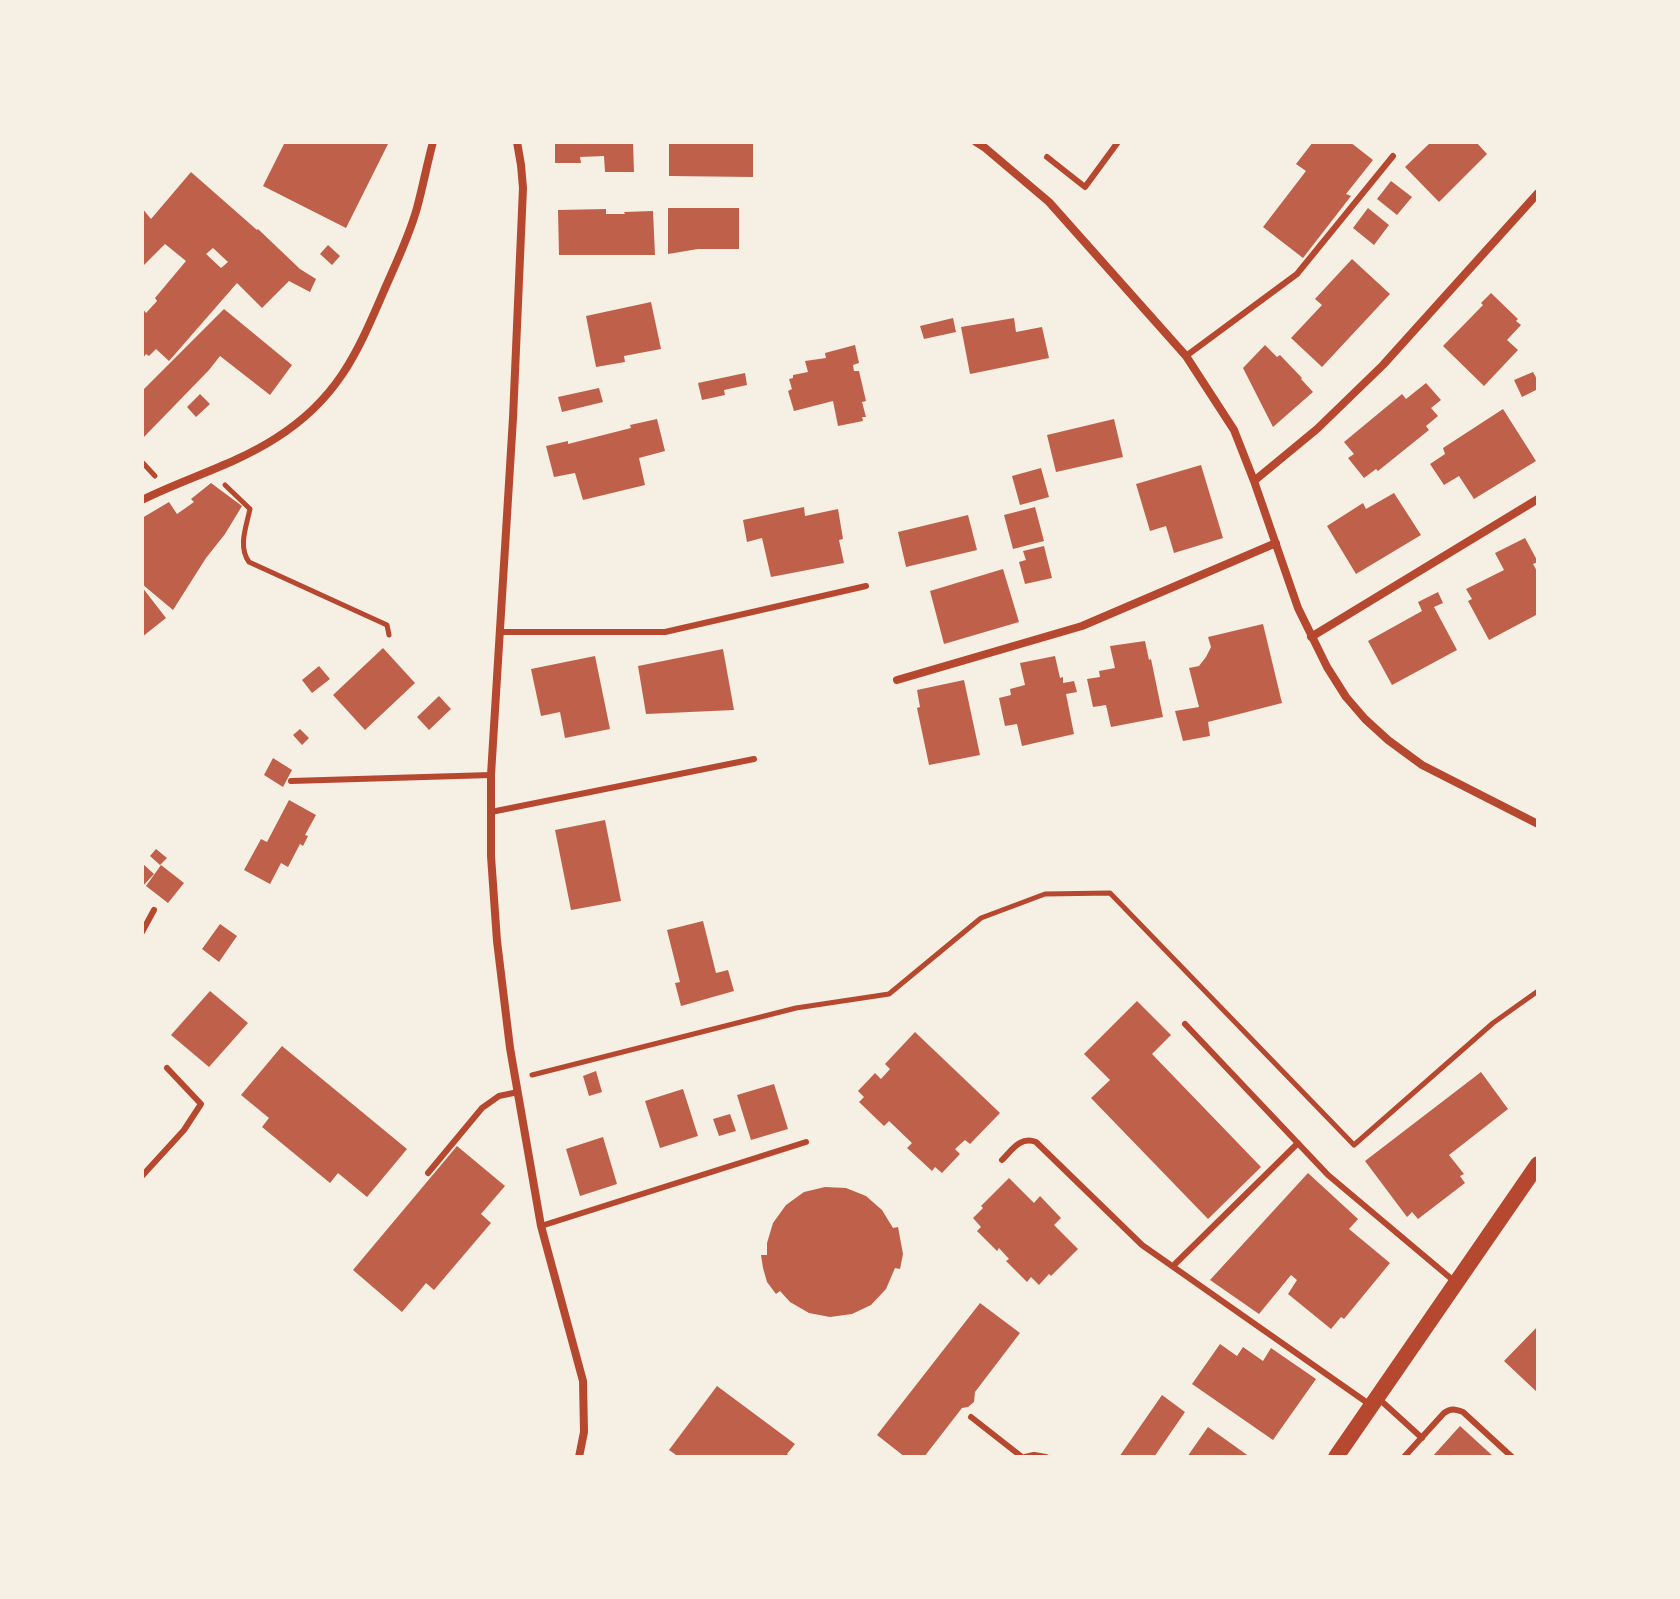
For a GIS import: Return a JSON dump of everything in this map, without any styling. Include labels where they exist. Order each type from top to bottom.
[{"type":"main road","points":[[1336,1457],[1538,1164]]},
{"type":"street","points":[[142,500],[256,450],[308,414],[345,372],[363,339],[410,230],[433,142]]},
{"type":"street","points":[[517,142],[523,188],[513,418],[491,775],[491,856],[497,941],[541,1226],[583,1381],[584,1432],[579,1457]]},
{"type":"street","points":[[976,142],[1049,202],[1186,356],[1234,430],[1298,608],[1346,697],[1388,740],[1422,765],[1538,824]]},
{"type":"street","points":[[1254,481],[1317,429],[1383,365],[1538,193]]},
{"type":"street","points":[[1311,637],[1538,499]]},
{"type":"street","points":[[897,680],[1082,626],[1276,543]]},
{"type":"lane","points":[[1047,157],[1085,187],[1118,142]]},
{"type":"lane","points":[[1186,356],[1297,274],[1393,156]]},
{"type":"lane","points":[[500,632],[665,632],[866,586]]},
{"type":"lane","points":[[491,812],[754,759]]},
{"type":"lane","points":[[291,781],[491,775]]},
{"type":"lane","points":[[142,932],[154,910]]},
{"type":"lane","points":[[1185,1024],[1328,1175],[1457,1283]]},
{"type":"lane","points":[[142,1176],[184,1130],[201,1104],[167,1068]]},
{"type":"lane","points":[[428,1173],[482,1108],[499,1096],[518,1092]]},
{"type":"lane","points":[[1002,1160],[1023,1140],[1036,1142],[1142,1245],[1375,1402],[1422,1438]]},
{"type":"lane","points":[[541,1226],[806,1142]]},
{"type":"lane","points":[[1173,1266],[1298,1143]]},
{"type":"lane","points":[[1404,1457],[1449,1409],[1463,1412],[1512,1457]]},
{"type":"lane","points":[[971,1417],[1023,1457],[1046,1457]]},
{"type":"path","points":[[209,471],[250,509],[242,547],[249,562],[387,625],[389,635]]},
{"type":"path","points":[[516,1079],[796,1008],[889,994],[981,918],[1045,894],[1110,893],[1354,1145],[1493,1023],[1538,991]]},
{"type":"building","points":[[285,142],[389,142],[346,228],[263,186]]},
{"type":"building","points":[[633,142],[634,172],[605,172],[604,156],[580,157],[581,163],[555,163],[555,143]]},
{"type":"building","points":[[669,142],[753,142],[753,177],[669,176]]},
{"type":"building","points":[[1313,142],[1350,142],[1373,160],[1346,194],[1351,196],[1303,258],[1263,227],[1306,171],[1296,164]]},
{"type":"building","points":[[1431,142],[1476,142],[1487,154],[1439,202],[1405,167]]},
{"type":"building","points":[[191,172],[300,269],[316,279],[310,292],[289,281],[262,308],[237,283],[169,361],[156,349],[142,359],[142,308],[146,313],[186,261],[165,244],[142,267],[142,208],[151,219]],"holes":[[[213,248],[228,262],[221,268],[206,254]]]},
{"type":"building","points":[[1391,181],[1412,197],[1397,215],[1377,199]]},
{"type":"building","points":[[668,208],[739,208],[739,249],[698,249],[668,254]]},
{"type":"building","points":[[1368,208],[1389,225],[1374,245],[1353,228]]},
{"type":"building","points":[[606,209],[606,214],[653,211],[655,255],[559,255],[558,210]]},
{"type":"building","points":[[328,245],[340,256],[332,265],[320,254]]},
{"type":"building","points":[[1352,259],[1390,294],[1322,367],[1291,338],[1322,305],[1315,299]]},
{"type":"building","points":[[1491,293],[1521,325],[1507,340],[1518,350],[1484,386],[1443,346]]},
{"type":"building","points":[[651,302],[661,349],[624,356],[625,362],[596,367],[586,316]]},
{"type":"building","points":[[224,309],[292,365],[270,395],[220,356],[142,439],[142,391]]},
{"type":"building","points":[[953,318],[956,332],[924,339],[920,326]]},
{"type":"building","points":[[1014,318],[1016,332],[1042,327],[1049,358],[970,374],[961,327]]},
{"type":"building","points":[[855,345],[859,363],[853,365],[854,371],[859,371],[866,401],[862,402],[866,417],[862,417],[863,421],[838,426],[833,401],[794,411],[788,391],[792,389],[789,379],[808,372],[805,361],[826,358],[825,353]]},
{"type":"building","points":[[1265,345],[1277,357],[1280,355],[1313,392],[1273,427],[1243,368]]},
{"type":"building","points":[[1533,372],[1538,389],[1522,397],[1514,380]]},
{"type":"building","points":[[745,373],[747,385],[724,390],[725,395],[702,400],[698,383]]},
{"type":"building","points":[[1426,383],[1441,400],[1431,408],[1438,416],[1426,426],[1429,430],[1378,471],[1376,469],[1364,478],[1348,458],[1354,454],[1344,442],[1402,394],[1406,399]]},
{"type":"building","points":[[599,388],[603,402],[562,412],[558,397]]},
{"type":"building","points":[[200,394],[210,404],[196,417],[187,407]]},
{"type":"building","points":[[1503,409],[1536,461],[1474,499],[1459,476],[1444,485],[1430,464],[1445,454],[1443,448]]},
{"type":"building","points":[[657,419],[665,451],[639,458],[645,485],[583,500],[575,473],[554,477],[546,446],[568,441],[568,444]]},
{"type":"building","points":[[1114,419],[1123,457],[1056,472],[1047,435]]},
{"type":"building","points":[[1201,465],[1223,538],[1174,553],[1166,526],[1150,531],[1136,484]]},
{"type":"building","points":[[1041,468],[1049,497],[1020,505],[1012,476]]},
{"type":"building","points":[[211,483],[242,506],[173,610],[142,584],[142,518],[169,502],[177,514],[194,502],[191,499]]},
{"type":"building","points":[[1394,493],[1421,535],[1356,574],[1327,526],[1363,503],[1366,509]]},
{"type":"building","points":[[804,507],[805,516],[838,509],[843,539],[839,540],[844,563],[771,577],[762,538],[747,542],[743,520]]},
{"type":"building","points":[[1035,507],[1044,541],[1013,549],[1004,515]]},
{"type":"building","points":[[968,515],[977,550],[906,567],[898,532]]},
{"type":"building","points":[[1525,538],[1538,562],[1533,564],[1538,573],[1538,614],[1489,640],[1468,601],[1472,599],[1466,589],[1504,570],[1495,553]]},
{"type":"building","points":[[1044,546],[1052,578],[1025,584],[1019,562],[1026,560],[1023,551]]},
{"type":"building","points":[[1003,569],[1019,622],[944,644],[930,591]]},
{"type":"building","points":[[142,587],[166,618],[142,637]]},
{"type":"building","points":[[1438,592],[1443,603],[1434,607],[1457,650],[1392,685],[1368,641],[1422,611],[1418,602]]},
{"type":"building","points":[[1263,624],[1282,703],[1208,722],[1210,736],[1183,741],[1175,711],[1199,707],[1189,668],[1199,666],[1206,657],[1211,647],[1208,637]]},
{"type":"building","points":[[1145,641],[1163,717],[1111,727],[1106,705],[1093,707],[1087,679],[1100,677],[1099,671],[1115,668],[1110,646]]},
{"type":"building","points":[[383,648],[415,683],[365,730],[333,695]]},
{"type":"building","points":[[723,649],[734,710],[646,714],[638,666]]},
{"type":"building","points":[[595,656],[610,729],[565,738],[560,712],[541,716],[531,669]]},
{"type":"building","points":[[1055,656],[1063,683],[1074,681],[1077,692],[1066,694],[1074,734],[1022,746],[1017,724],[1005,726],[999,698],[1011,695],[1010,689],[1025,685],[1020,663]]},
{"type":"building","points":[[319,666],[330,679],[312,693],[302,680]]},
{"type":"building","points":[[964,680],[980,755],[929,765],[917,708],[920,707],[917,690]]},
{"type":"building","points":[[439,696],[451,709],[429,730],[417,717]]},
{"type":"building","points":[[300,729],[309,738],[302,745],[293,735]]},
{"type":"building","points":[[273,758],[292,770],[283,787],[264,775]]},
{"type":"building","points":[[289,800],[316,815],[305,835],[308,836],[303,846],[300,844],[288,867],[281,863],[270,884],[244,870],[261,839],[267,842]]},
{"type":"building","points":[[605,820],[621,901],[571,910],[555,830]]},
{"type":"building","points":[[156,849],[167,858],[160,865],[150,856]]},
{"type":"building","points":[[142,863],[154,874],[142,887]]},
{"type":"building","points":[[161,865],[184,883],[168,903],[146,886]]},
{"type":"building","points":[[703,921],[716,973],[728,970],[734,991],[681,1006],[675,983],[680,982],[667,930]]},
{"type":"building","points":[[220,924],[237,936],[219,962],[202,949]]},
{"type":"building","points":[[210,991],[248,1023],[209,1067],[171,1035]]},
{"type":"building","points":[[1137,1001],[1171,1035],[1152,1054],[1261,1167],[1208,1219],[1091,1098],[1110,1080],[1084,1054]]},
{"type":"building","points":[[915,1032],[1000,1113],[970,1144],[965,1140],[955,1149],[960,1154],[942,1173],[935,1167],[932,1171],[907,1148],[912,1143],[889,1121],[884,1126],[859,1102],[864,1097],[858,1091],[875,1073],[881,1079],[890,1069],[885,1064]]},
{"type":"building","points":[[282,1046],[407,1149],[367,1197],[338,1173],[330,1183],[262,1127],[269,1118],[241,1095]]},
{"type":"building","points":[[596,1071],[602,1092],[589,1096],[583,1076]]},
{"type":"building","points":[[1481,1072],[1508,1109],[1449,1155],[1464,1174],[1460,1176],[1465,1183],[1418,1219],[1412,1212],[1407,1217],[1365,1161]]},
{"type":"building","points":[[774,1084],[788,1129],[751,1140],[737,1095]]},
{"type":"building","points":[[683,1089],[698,1136],[660,1148],[645,1101]]},
{"type":"building","points":[[730,1114],[736,1131],[719,1136],[713,1119]]},
{"type":"building","points":[[603,1137],[617,1184],[580,1196],[566,1149]]},
{"type":"building","points":[[457,1146],[505,1186],[481,1214],[491,1223],[434,1290],[426,1283],[402,1312],[353,1270]]},
{"type":"building","points":[[1308,1173],[1358,1219],[1349,1229],[1390,1263],[1344,1319],[1341,1317],[1331,1329],[1288,1294],[1297,1280],[1291,1275],[1259,1314],[1210,1280]]},
{"type":"building","points":[[1009,1178],[1034,1203],[1040,1196],[1061,1218],[1054,1225],[1078,1249],[1039,1285],[1031,1277],[1027,1282],[1006,1261],[1009,1259],[999,1248],[997,1251],[977,1231],[981,1227],[973,1218]]},
{"type":"building","points":[[825,1187],[846,1188],[866,1196],[882,1210],[893,1228],[898,1227],[903,1254],[900,1269],[895,1268],[886,1289],[871,1305],[852,1314],[830,1317],[809,1313],[790,1302],[780,1291],[776,1294],[767,1282],[761,1255],[767,1255],[773,1223],[786,1205],[804,1192]]},
{"type":"building","points":[[980,1303],[1020,1333],[975,1392],[974,1402],[962,1408],[924,1457],[905,1457],[877,1435]]},
{"type":"building","points":[[1538,1326],[1538,1393],[1504,1361]]},
{"type":"building","points":[[1220,1344],[1237,1356],[1243,1347],[1263,1361],[1271,1348],[1316,1379],[1273,1440],[1192,1384]]},
{"type":"building","points":[[717,1386],[795,1444],[787,1454],[790,1457],[679,1457],[669,1450]]},
{"type":"building","points":[[1162,1395],[1185,1412],[1154,1457],[1119,1457]]},
{"type":"building","points":[[1460,1426],[1494,1457],[1432,1457]]},
{"type":"building","points":[[1208,1427],[1250,1457],[1187,1457]]}]
